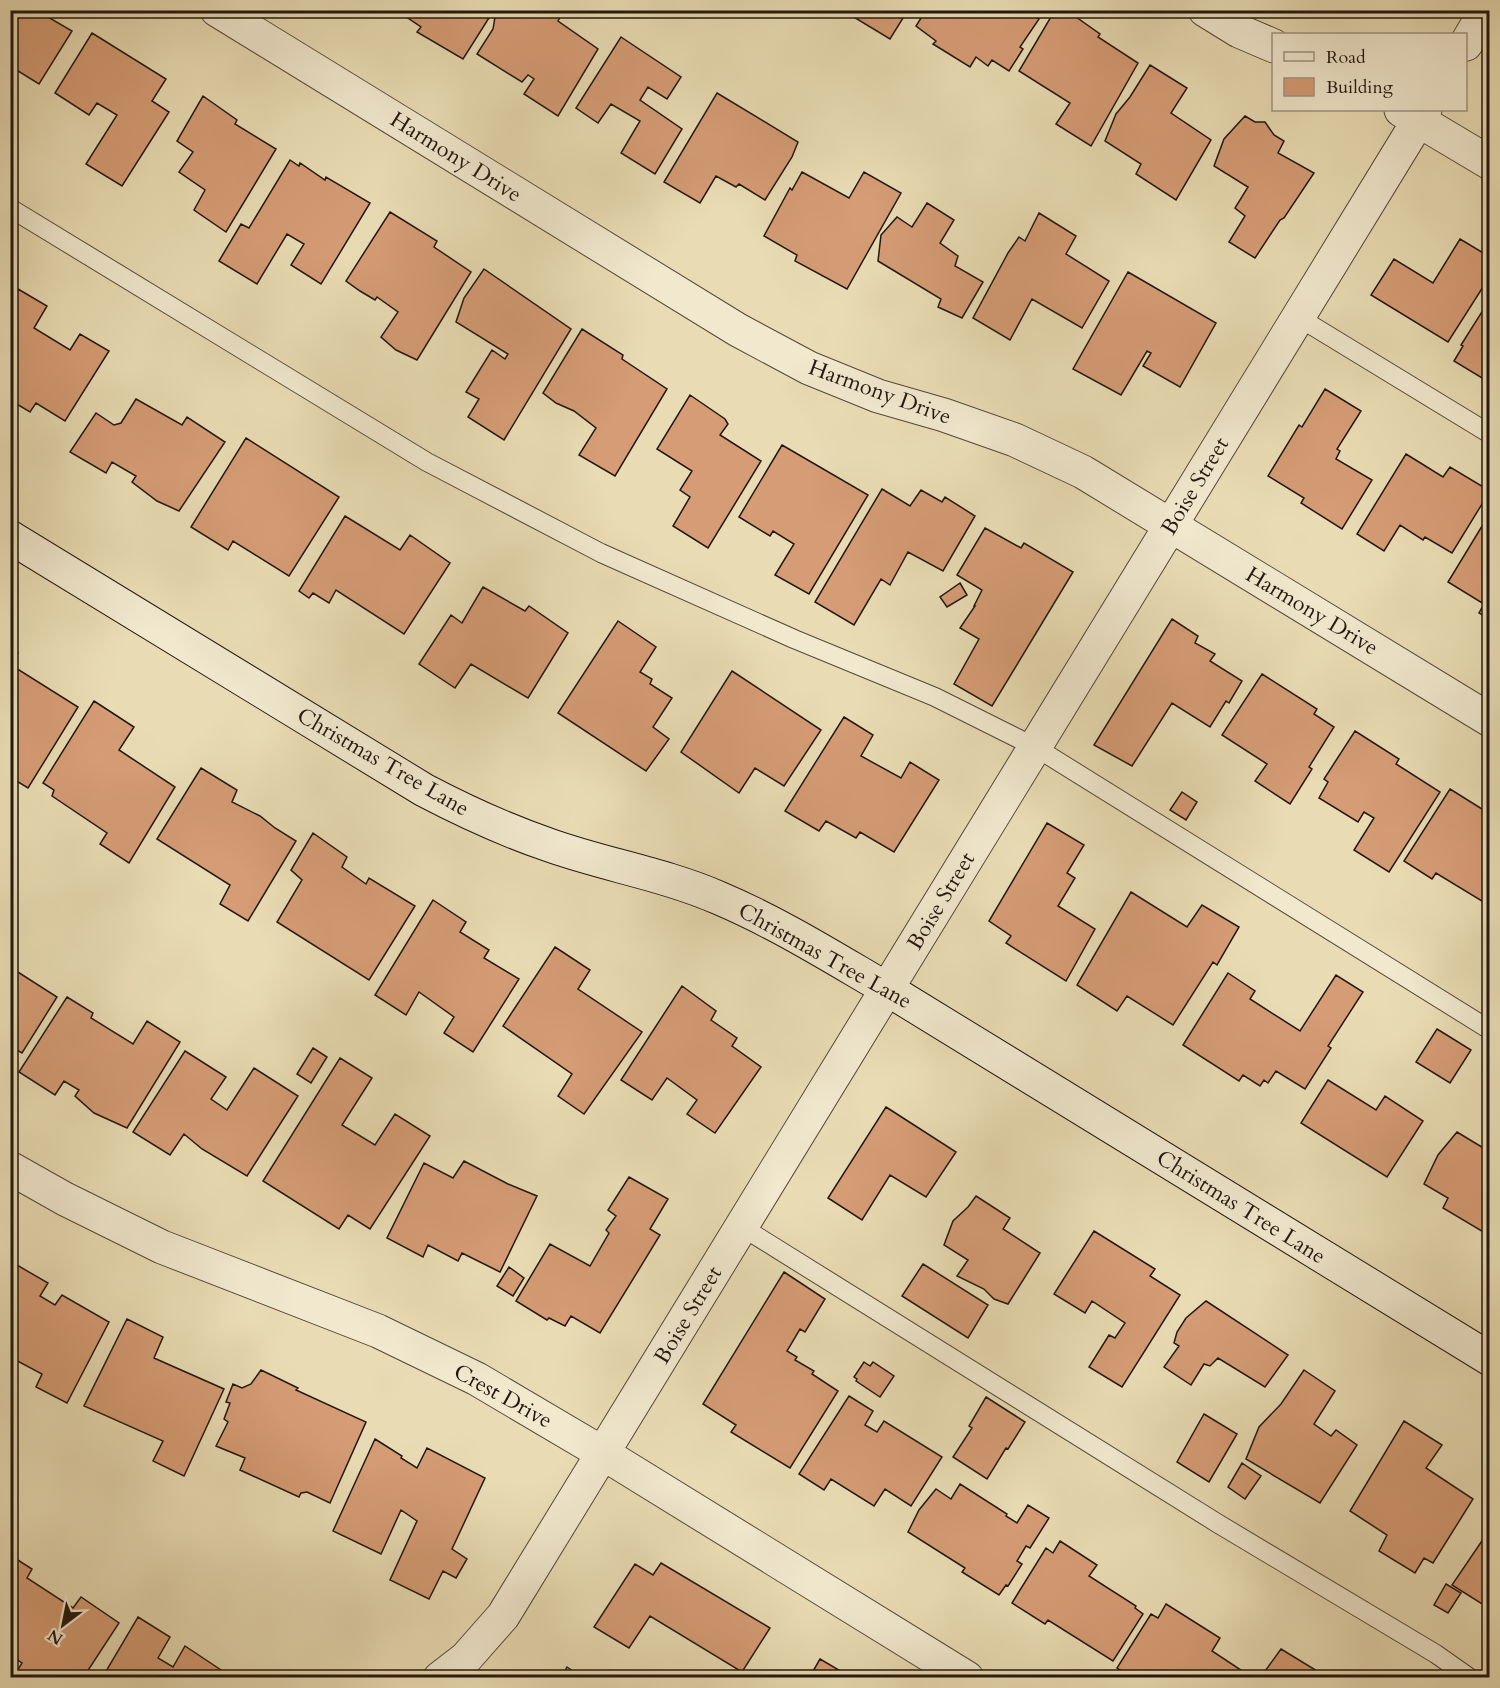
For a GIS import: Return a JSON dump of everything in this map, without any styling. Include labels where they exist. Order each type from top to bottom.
[{"type":"street","name":"Harmony Drive","points":[[217,10],[728,324],[788,358],[879,396],[944,415],[1015,440],[1083,472],[1490,720]]},
{"type":"street","points":[[1205,10],[1239,31],[1272,45]]},
{"type":"street","points":[[1467,42],[1486,10]]},
{"type":"street","name":"Boise Street","points":[[440,1677],[466,1658],[503,1617],[1298,317],[1415,113]]},
{"type":"street","points":[[1415,113],[1490,163]]},
{"type":"street","name":"Christmas Tree Lane","points":[[10,537],[433,795],[480,818],[550,846],[646,872],[718,897],[786,930],[887,989],[1490,1359]]},
{"type":"street","name":"Crest Drive","points":[[10,1168],[65,1199],[162,1247],[378,1331],[477,1379],[604,1454],[967,1677]]},
{"type":"lane","points":[[10,208],[437,467],[601,553],[794,639],[935,697],[1035,747],[1490,1030]]},
{"type":"lane","points":[[1298,317],[1490,434]]},
{"type":"lane","points":[[742,1227],[1217,1523],[1436,1654],[1470,1677]]},
{"type":"building","points":[[10,10],[36,10],[72,31],[39,84],[10,66]]},
{"type":"building","points":[[396,10],[494,10],[463,59],[417,32],[421,27]]},
{"type":"building","points":[[505,10],[564,10],[558,21],[598,49],[558,116],[524,94],[534,79],[528,75],[522,82],[477,54],[493,29],[495,17]]},
{"type":"building","points":[[856,10],[908,10],[890,39],[852,16]]},
{"type":"building","points":[[926,10],[1025,10],[1039,19],[1020,47],[1023,49],[1009,71],[992,60],[988,66],[976,57],[970,67],[933,44],[936,41],[916,26]]},
{"type":"building","points":[[1055,10],[1066,10],[1100,34],[1098,37],[1138,63],[1091,146],[1056,124],[1070,103],[1019,71]]},
{"type":"building","points":[[92,33],[166,79],[152,101],[169,112],[122,186],[86,164],[117,115],[97,103],[89,115],[55,93]]},
{"type":"building","points":[[621,37],[681,77],[667,99],[648,87],[640,100],[682,129],[655,174],[621,153],[640,121],[611,104],[598,123],[576,108]]},
{"type":"building","points":[[1150,65],[1187,88],[1171,113],[1211,140],[1176,200],[1136,174],[1141,164],[1105,141],[1116,114],[1130,97]]},
{"type":"building","points":[[717,93],[798,142],[792,157],[765,200],[739,184],[736,187],[716,176],[700,203],[664,182]]},
{"type":"building","points":[[203,96],[237,120],[235,124],[276,149],[226,232],[194,210],[205,190],[179,172],[193,152],[177,141]]},
{"type":"building","points":[[1245,116],[1255,122],[1265,122],[1274,135],[1284,141],[1278,153],[1314,173],[1255,258],[1229,242],[1245,216],[1235,208],[1248,187],[1214,166],[1224,139]]},
{"type":"building","points":[[290,160],[299,166],[300,163],[325,180],[326,177],[370,203],[321,284],[291,265],[304,244],[287,234],[257,284],[219,261],[241,224],[249,228]]},
{"type":"building","points":[[802,172],[849,198],[864,172],[901,193],[847,289],[795,261],[797,255],[764,236],[790,188],[792,190]]},
{"type":"building","points":[[927,203],[954,220],[940,243],[958,256],[955,266],[983,282],[962,318],[938,307],[941,299],[878,261],[881,235],[897,217],[912,227]]},
{"type":"building","points":[[390,212],[437,241],[434,247],[471,272],[417,360],[396,350],[381,337],[398,312],[377,297],[375,300],[346,281]]},
{"type":"building","points":[[1039,213],[1076,236],[1066,254],[1109,281],[1082,328],[1032,299],[1010,340],[973,318],[1008,253],[1019,237],[1025,241]]},
{"type":"building","points":[[1460,239],[1490,257],[1490,276],[1448,342],[1371,295],[1394,259],[1433,283]]},
{"type":"building","points":[[484,269],[571,329],[504,440],[468,417],[479,399],[466,392],[492,350],[505,359],[508,354],[456,322],[464,298]]},
{"type":"building","points":[[1128,272],[1216,323],[1180,387],[1143,366],[1151,353],[1147,351],[1121,395],[1073,369]]},
{"type":"building","points":[[18,289],[47,306],[34,328],[70,350],[80,334],[109,351],[65,421],[36,403],[30,412],[10,400],[10,302]]},
{"type":"building","points":[[1490,299],[1490,365],[1482,378],[1454,361],[1463,346],[1461,345]]},
{"type":"building","points":[[582,329],[623,355],[622,359],[667,389],[615,476],[579,455],[596,428],[574,411],[556,403],[543,393]]},
{"type":"building","points":[[1325,389],[1361,411],[1337,449],[1340,451],[1336,459],[1372,480],[1342,529],[1301,503],[1304,498],[1268,476],[1299,425],[1302,427]]},
{"type":"building","points":[[690,395],[725,419],[728,424],[720,435],[761,461],[708,548],[673,526],[690,497],[680,490],[692,471],[657,449]]},
{"type":"building","points":[[136,399],[182,425],[187,417],[225,442],[179,511],[157,501],[132,482],[136,476],[112,462],[106,473],[70,452],[96,413],[114,425],[121,423]]},
{"type":"building","points":[[246,438],[339,497],[289,576],[233,541],[228,550],[191,527]]},
{"type":"building","points":[[782,445],[868,495],[809,594],[775,575],[794,544],[773,531],[770,536],[739,517]]},
{"type":"building","points":[[1406,454],[1443,477],[1450,467],[1490,491],[1452,553],[1425,537],[1423,540],[1400,525],[1384,551],[1357,534]]},
{"type":"building","points":[[882,489],[910,506],[921,490],[942,502],[945,497],[975,516],[943,571],[908,552],[890,585],[881,579],[854,625],[815,602]]},
{"type":"building","points":[[1490,513],[1490,619],[1479,613],[1484,604],[1448,582]]},
{"type":"building","points":[[345,516],[400,550],[410,535],[450,563],[404,634],[336,590],[329,603],[313,593],[309,598],[299,591]]},
{"type":"building","points":[[985,528],[1021,548],[1024,543],[1073,572],[992,706],[954,684],[979,639],[960,628],[975,606],[982,590],[957,575]]},
{"type":"building","points":[[960,583],[967,595],[947,607],[940,597]]},
{"type":"building","points":[[483,587],[525,611],[529,606],[568,633],[528,698],[471,664],[455,688],[419,664],[451,615],[462,623]]},
{"type":"building","points":[[1172,619],[1198,636],[1195,643],[1215,654],[1210,661],[1242,681],[1229,703],[1226,701],[1210,727],[1172,703],[1132,766],[1094,745]]},
{"type":"building","points":[[618,621],[656,647],[640,672],[652,679],[650,684],[672,698],[653,727],[669,739],[646,771],[558,713]]},
{"type":"building","points":[[10,648],[18,653],[11,665],[78,707],[28,788],[10,777]]},
{"type":"building","points":[[732,671],[821,730],[784,786],[755,768],[739,793],[681,752]]},
{"type":"building","points":[[1262,674],[1317,709],[1314,714],[1334,727],[1309,767],[1312,769],[1290,804],[1255,781],[1267,764],[1222,735]]},
{"type":"building","points":[[94,701],[134,727],[119,750],[175,787],[129,863],[100,844],[107,833],[52,796],[54,790],[43,783]]},
{"type":"building","points":[[844,717],[873,735],[861,756],[901,778],[910,762],[939,780],[894,852],[860,832],[856,838],[826,821],[819,831],[785,811]]},
{"type":"building","points":[[1355,731],[1399,759],[1396,764],[1440,792],[1389,872],[1354,850],[1374,818],[1364,812],[1358,822],[1319,798],[1328,782],[1324,779]]},
{"type":"building","points":[[201,768],[237,790],[232,802],[260,816],[296,841],[248,921],[220,904],[230,885],[157,839]]},
{"type":"building","points":[[1450,789],[1490,814],[1490,906],[1436,873],[1432,879],[1404,861]]},
{"type":"building","points":[[1182,792],[1197,802],[1186,820],[1170,810]]},
{"type":"building","points":[[1047,823],[1084,845],[1067,873],[1075,878],[1058,906],[1095,929],[1066,981],[1006,943],[1011,936],[989,921]]},
{"type":"building","points":[[313,833],[347,857],[342,867],[366,884],[369,878],[415,906],[369,980],[277,922],[302,880],[291,870]]},
{"type":"building","points":[[1131,892],[1187,927],[1202,905],[1239,927],[1217,965],[1213,962],[1173,1025],[1127,996],[1117,1011],[1077,985]]},
{"type":"building","points":[[433,900],[466,922],[460,932],[489,950],[484,958],[519,979],[473,1052],[444,1033],[454,1017],[419,992],[406,1015],[375,995]]},
{"type":"building","points":[[555,947],[590,970],[578,989],[642,1032],[584,1114],[558,1096],[572,1074],[503,1026]]},
{"type":"building","points":[[10,967],[57,997],[22,1053],[10,1046]]},
{"type":"building","points":[[1228,973],[1255,991],[1250,999],[1300,1031],[1336,975],[1363,992],[1328,1046],[1331,1048],[1305,1089],[1276,1071],[1268,1083],[1264,1080],[1260,1086],[1243,1075],[1239,1081],[1183,1045]]},
{"type":"building","points":[[682,986],[716,1011],[711,1020],[737,1038],[732,1046],[761,1067],[715,1133],[687,1114],[697,1100],[667,1078],[652,1100],[621,1080]]},
{"type":"building","points":[[67,997],[93,1013],[91,1018],[133,1044],[147,1021],[180,1042],[127,1128],[94,1113],[75,1096],[79,1090],[64,1081],[55,1095],[19,1072]]},
{"type":"building","points":[[1437,1029],[1471,1050],[1450,1083],[1416,1062]]},
{"type":"building","points":[[313,1048],[327,1057],[311,1083],[297,1074]]},
{"type":"building","points":[[185,1051],[226,1077],[211,1099],[227,1110],[254,1068],[298,1096],[247,1176],[202,1149],[184,1134],[170,1155],[133,1132]]},
{"type":"building","points":[[340,1058],[372,1078],[342,1125],[375,1145],[395,1114],[430,1136],[370,1229],[348,1215],[339,1229],[263,1181]]},
{"type":"building","points":[[1328,1080],[1376,1110],[1385,1096],[1423,1121],[1387,1177],[1301,1123]]},
{"type":"building","points":[[886,1107],[956,1152],[926,1197],[890,1175],[862,1220],[828,1198]]},
{"type":"building","points":[[1457,1132],[1490,1152],[1490,1236],[1443,1208],[1448,1198],[1424,1184],[1438,1155]]},
{"type":"building","points":[[464,1161],[537,1196],[500,1272],[462,1253],[458,1261],[428,1245],[423,1257],[387,1238],[424,1163],[453,1178]]},
{"type":"building","points":[[629,1177],[668,1199],[650,1229],[660,1235],[600,1333],[571,1316],[565,1326],[549,1318],[547,1320],[516,1301],[550,1244],[590,1266],[609,1233],[606,1230],[616,1216],[608,1210]]},
{"type":"building","points":[[976,1196],[1010,1218],[1003,1229],[1040,1253],[1008,1304],[994,1299],[984,1289],[957,1276],[968,1260],[944,1245],[953,1221]]},
{"type":"building","points":[[1094,1231],[1155,1269],[1150,1276],[1180,1295],[1122,1387],[1089,1367],[1109,1335],[1115,1338],[1125,1323],[1092,1301],[1085,1313],[1054,1294]]},
{"type":"building","points":[[10,1261],[48,1283],[40,1296],[55,1305],[62,1295],[109,1322],[67,1403],[36,1387],[42,1374],[10,1357]]},
{"type":"building","points":[[923,1264],[988,1305],[968,1338],[902,1296]]},
{"type":"building","points":[[509,1267],[524,1278],[513,1296],[497,1286]]},
{"type":"building","points":[[784,1272],[825,1299],[805,1332],[800,1329],[787,1351],[797,1357],[795,1360],[814,1371],[812,1374],[838,1391],[790,1468],[731,1432],[736,1425],[703,1404]]},
{"type":"building","points":[[1206,1301],[1288,1355],[1265,1387],[1218,1358],[1210,1366],[1204,1364],[1191,1385],[1164,1367],[1179,1346],[1174,1343],[1177,1332],[1186,1318]]},
{"type":"building","points":[[127,1319],[163,1337],[154,1358],[224,1389],[184,1476],[153,1461],[163,1441],[84,1406]]},
{"type":"building","points":[[864,1362],[870,1366],[873,1362],[894,1376],[880,1397],[856,1381],[854,1377]]},
{"type":"building","points":[[261,1370],[298,1388],[296,1390],[366,1422],[330,1503],[307,1492],[301,1493],[299,1497],[240,1470],[245,1458],[216,1446],[228,1422],[224,1419],[230,1403],[226,1402],[233,1384],[242,1388],[251,1384]]},
{"type":"building","points":[[1304,1370],[1335,1391],[1314,1424],[1331,1436],[1336,1430],[1357,1445],[1320,1503],[1246,1459],[1259,1427],[1281,1404]]},
{"type":"building","points":[[849,1396],[873,1411],[865,1425],[877,1432],[884,1421],[942,1457],[911,1506],[885,1489],[874,1506],[831,1479],[824,1490],[799,1474]]},
{"type":"building","points":[[986,1397],[1025,1422],[987,1479],[953,1457],[972,1428],[969,1426]]},
{"type":"building","points":[[1204,1414],[1237,1434],[1209,1482],[1177,1462]]},
{"type":"building","points":[[1404,1421],[1442,1445],[1426,1468],[1473,1499],[1433,1563],[1424,1558],[1415,1573],[1379,1551],[1387,1535],[1350,1511]]},
{"type":"building","points":[[375,1439],[417,1468],[427,1448],[485,1478],[452,1549],[467,1559],[456,1578],[443,1571],[429,1599],[390,1580],[417,1521],[401,1510],[381,1554],[333,1531]]},
{"type":"building","points":[[1242,1463],[1261,1476],[1245,1499],[1228,1487]]},
{"type":"building","points":[[960,1484],[1017,1523],[1028,1505],[1049,1518],[1030,1548],[1026,1546],[1017,1561],[1022,1564],[1008,1586],[1006,1585],[999,1595],[962,1572],[965,1568],[908,1532],[919,1510],[936,1489],[951,1499]]},
{"type":"building","points":[[1490,1529],[1490,1609],[1452,1585]]},
{"type":"building","points":[[1060,1541],[1097,1565],[1089,1576],[1136,1606],[1135,1608],[1143,1614],[1113,1661],[1048,1620],[1045,1624],[1012,1603],[1046,1548],[1053,1553]]},
{"type":"building","points":[[10,1555],[32,1569],[27,1578],[73,1608],[81,1597],[119,1623],[83,1678],[23,1678],[16,1673],[22,1663],[10,1655]]},
{"type":"building","points":[[661,1563],[770,1628],[742,1672],[650,1616],[629,1648],[594,1627],[635,1564],[653,1575]]},
{"type":"building","points":[[1446,1584],[1461,1593],[1448,1613],[1434,1605]]},
{"type":"building","points":[[1166,1604],[1220,1638],[1212,1651],[1250,1676],[1249,1678],[1132,1678],[1117,1668],[1151,1614],[1158,1618]]},
{"type":"building","points":[[138,1617],[170,1637],[158,1658],[173,1667],[185,1646],[233,1678],[102,1678]]},
{"type":"building","points":[[1281,1649],[1322,1674],[1323,1678],[1260,1678]]},
{"type":"building","points":[[820,1659],[844,1673],[845,1678],[809,1678]]},
{"type":"building","points":[[567,1667],[583,1678],[561,1678]]}]
